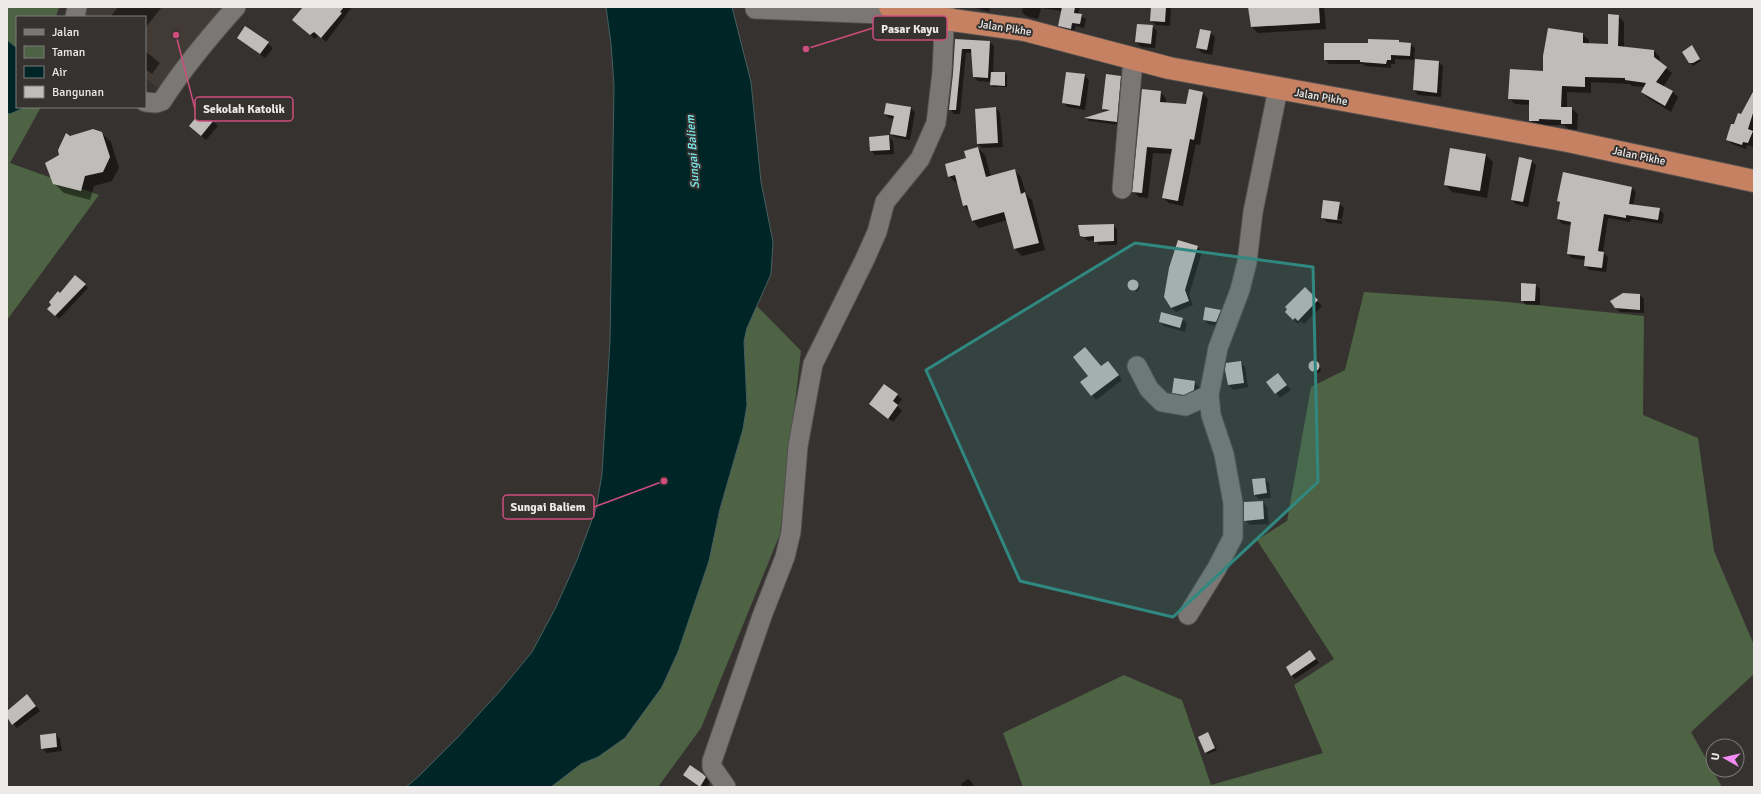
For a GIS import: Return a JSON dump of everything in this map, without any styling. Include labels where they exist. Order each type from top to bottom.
[{"type":"highway","name":"Jalan Pikhe","points":[[894,9],[945,13],[1025,30],[1133,60],[1169,68],[1568,141],[1754,181]]},
{"type":"street","points":[[146,102],[156,103],[162,101],[177,77],[236,7]]},
{"type":"street","points":[[755,9],[882,14],[894,9]]},
{"type":"street","points":[[726,787],[712,767],[712,761],[762,616],[786,557],[791,532],[798,446],[813,364],[877,232],[885,202],[920,159],[936,123],[942,72],[942,45],[945,13]]},
{"type":"street","points":[[1122,189],[1133,60]]},
{"type":"street","points":[[1188,615],[1217,568],[1233,537],[1233,504],[1224,454],[1211,415],[1209,395],[1218,348],[1240,290],[1247,262],[1253,212],[1278,89]]},
{"type":"street","points":[[1137,366],[1149,389],[1162,402],[1184,406],[1209,395]]},
{"type":"highlighted area","points":[[1135,243],[1313,267],[1318,482],[1173,617],[1020,581],[926,370]]},
{"type":"shaded area","points":[[74,7],[232,7],[165,94],[146,78],[146,16],[71,16]]},
{"type":"green space","points":[[7,7],[59,7],[56,16],[16,16],[16,108],[40,108],[10,163],[99,195],[7,320]]},
{"type":"green space","points":[[1364,292],[1497,301],[1644,316],[1643,415],[1698,438],[1714,551],[1754,645],[1754,674],[1691,732],[1705,757],[1705,778],[1717,778],[1722,787],[1023,787],[1003,733],[1124,675],[1182,700],[1211,785],[1323,753],[1294,685],[1334,659],[1257,540],[1287,521],[1311,387],[1345,370]]},
{"type":"green space","points":[[757,306],[801,351],[780,534],[701,728],[658,787],[551,787],[581,764],[598,757],[646,708],[662,687],[678,652],[709,561],[720,509],[743,429],[747,405],[744,341],[747,328]]},
{"type":"water","points":[[606,7],[732,7],[751,82],[761,182],[773,242],[771,274],[747,328],[744,341],[747,405],[743,429],[720,509],[709,561],[678,652],[662,687],[625,738],[598,757],[581,764],[551,787],[406,787],[458,737],[500,691],[532,652],[556,607],[577,560],[596,509],[602,474],[610,341],[614,85]]},
{"type":"water","points":[[7,40],[16,47],[16,108],[24,108],[10,114],[7,113]]},
{"type":"building","points":[[303,7],[344,7],[340,12],[342,13],[321,38],[314,32],[310,35],[292,20]]},
{"type":"building","points":[[1062,7],[1075,7],[1074,13],[1082,14],[1080,24],[1072,23],[1071,29],[1058,26]]},
{"type":"building","points":[[1151,7],[1166,7],[1165,22],[1150,21]]},
{"type":"building","points":[[1248,7],[1319,7],[1320,23],[1251,27]]},
{"type":"building","points":[[1608,14],[1619,15],[1618,46],[1654,50],[1654,57],[1667,67],[1656,82],[1673,91],[1665,106],[1641,92],[1646,83],[1625,80],[1625,78],[1585,77],[1585,87],[1562,86],[1561,107],[1572,107],[1572,124],[1561,124],[1561,120],[1539,119],[1539,121],[1529,121],[1529,100],[1508,99],[1510,69],[1543,71],[1543,56],[1548,28],[1583,33],[1583,43],[1608,44]]},
{"type":"building","points":[[1137,24],[1153,25],[1151,44],[1135,42]]},
{"type":"building","points":[[245,26],[269,42],[260,54],[237,38]]},
{"type":"building","points":[[1200,29],[1211,31],[1207,50],[1196,48]]},
{"type":"building","points":[[955,39],[990,41],[988,78],[973,77],[971,49],[962,49],[956,110],[949,110],[953,73]]},
{"type":"building","points":[[1368,39],[1399,40],[1399,42],[1411,43],[1410,56],[1391,55],[1391,60],[1387,60],[1386,64],[1360,62],[1360,60],[1324,60],[1324,43],[1368,43]]},
{"type":"building","points":[[1692,45],[1700,59],[1693,63],[1689,63],[1682,52]]},
{"type":"building","points":[[1415,59],[1439,61],[1437,93],[1413,90]]},
{"type":"building","points":[[991,72],[1005,72],[1005,86],[990,85]]},
{"type":"building","points":[[1066,72],[1085,74],[1080,106],[1062,103]]},
{"type":"building","points":[[1106,74],[1121,76],[1117,122],[1084,118],[1110,110],[1102,109]]},
{"type":"building","points":[[1142,89],[1161,91],[1160,102],[1186,104],[1189,89],[1203,92],[1194,140],[1190,139],[1178,201],[1162,198],[1172,149],[1147,147],[1142,193],[1132,192]]},
{"type":"building","points":[[1754,90],[1754,110],[1748,129],[1753,131],[1748,143],[1743,142],[1742,145],[1726,140],[1731,124],[1734,124],[1738,113],[1741,114]]},
{"type":"building","points":[[886,103],[911,107],[906,137],[890,134],[894,116],[884,114]]},
{"type":"building","points":[[996,107],[998,143],[977,144],[975,109]]},
{"type":"building","points":[[202,110],[214,120],[201,136],[189,126]]},
{"type":"building","points":[[93,129],[102,132],[110,157],[103,172],[85,176],[81,191],[53,184],[45,163],[59,155],[58,150],[66,133],[70,136]]},
{"type":"building","points":[[889,135],[890,150],[870,151],[869,137]]},
{"type":"building","points":[[978,147],[986,177],[1015,169],[1021,194],[1025,192],[1039,243],[1014,249],[1004,212],[972,221],[967,205],[963,206],[955,175],[948,177],[945,164],[966,158],[964,151]]},
{"type":"building","points":[[1450,148],[1486,154],[1480,191],[1444,185]]},
{"type":"building","points":[[1519,157],[1532,160],[1523,202],[1511,200]]},
{"type":"building","points":[[1563,172],[1632,187],[1629,204],[1660,208],[1658,220],[1626,215],[1626,218],[1604,214],[1598,251],[1604,252],[1602,268],[1584,266],[1585,256],[1567,254],[1571,222],[1557,219],[1560,202],[1557,201]]},
{"type":"building","points":[[1323,200],[1340,202],[1337,220],[1321,218]]},
{"type":"building","points":[[1114,224],[1114,241],[1094,242],[1094,236],[1080,236],[1078,225]]},
{"type":"building","points":[[1178,240],[1198,246],[1185,290],[1189,301],[1171,308],[1164,297],[1169,268]]},
{"type":"building","points":[[75,275],[86,284],[55,316],[47,309],[51,305],[49,302],[58,291],[60,293]]},
{"type":"building","points":[[1131,280],[1135,280],[1137,281],[1137,289],[1131,290],[1128,287],[1128,283]]},
{"type":"building","points":[[1521,283],[1536,284],[1535,301],[1521,301]]},
{"type":"building","points":[[1305,287],[1318,300],[1298,321],[1295,318],[1293,320],[1285,312],[1287,309],[1285,307]]},
{"type":"building","points":[[1623,293],[1640,294],[1640,310],[1615,308],[1610,301]]},
{"type":"building","points":[[1205,307],[1221,310],[1216,322],[1203,320]]},
{"type":"building","points":[[1161,312],[1183,318],[1180,328],[1159,322]]},
{"type":"building","points":[[1085,347],[1101,366],[1108,361],[1119,375],[1091,396],[1080,382],[1088,376],[1073,357]]},
{"type":"building","points":[[1314,360],[1318,362],[1320,366],[1318,370],[1314,372],[1310,370],[1308,366],[1310,362]]},
{"type":"building","points":[[1241,361],[1244,383],[1228,385],[1225,370],[1226,363]]},
{"type":"building","points":[[1278,373],[1287,385],[1275,394],[1266,382]]},
{"type":"building","points":[[1174,378],[1195,381],[1194,390],[1184,395],[1172,393]]},
{"type":"building","points":[[884,384],[898,394],[893,401],[898,405],[888,419],[869,404]]},
{"type":"building","points":[[1265,478],[1267,493],[1254,495],[1252,479]]},
{"type":"building","points":[[1263,501],[1264,519],[1244,521],[1244,502]]},
{"type":"building","points":[[1310,650],[1316,659],[1291,676],[1286,667]]},
{"type":"building","points":[[27,694],[36,706],[12,725],[7,717],[7,711]]},
{"type":"building","points":[[1208,732],[1215,748],[1205,753],[1198,737]]},
{"type":"building","points":[[56,733],[57,747],[41,749],[40,735]]},
{"type":"building","points":[[690,765],[706,777],[700,787],[683,775]]},
{"type":"place","name":"Sekolah Katolik","points":[[176,35]]},
{"type":"place","name":"Pasar Kayu","points":[[806,49]]},
{"type":"place","name":"Sungai Baliem","points":[[664,481]]}]
